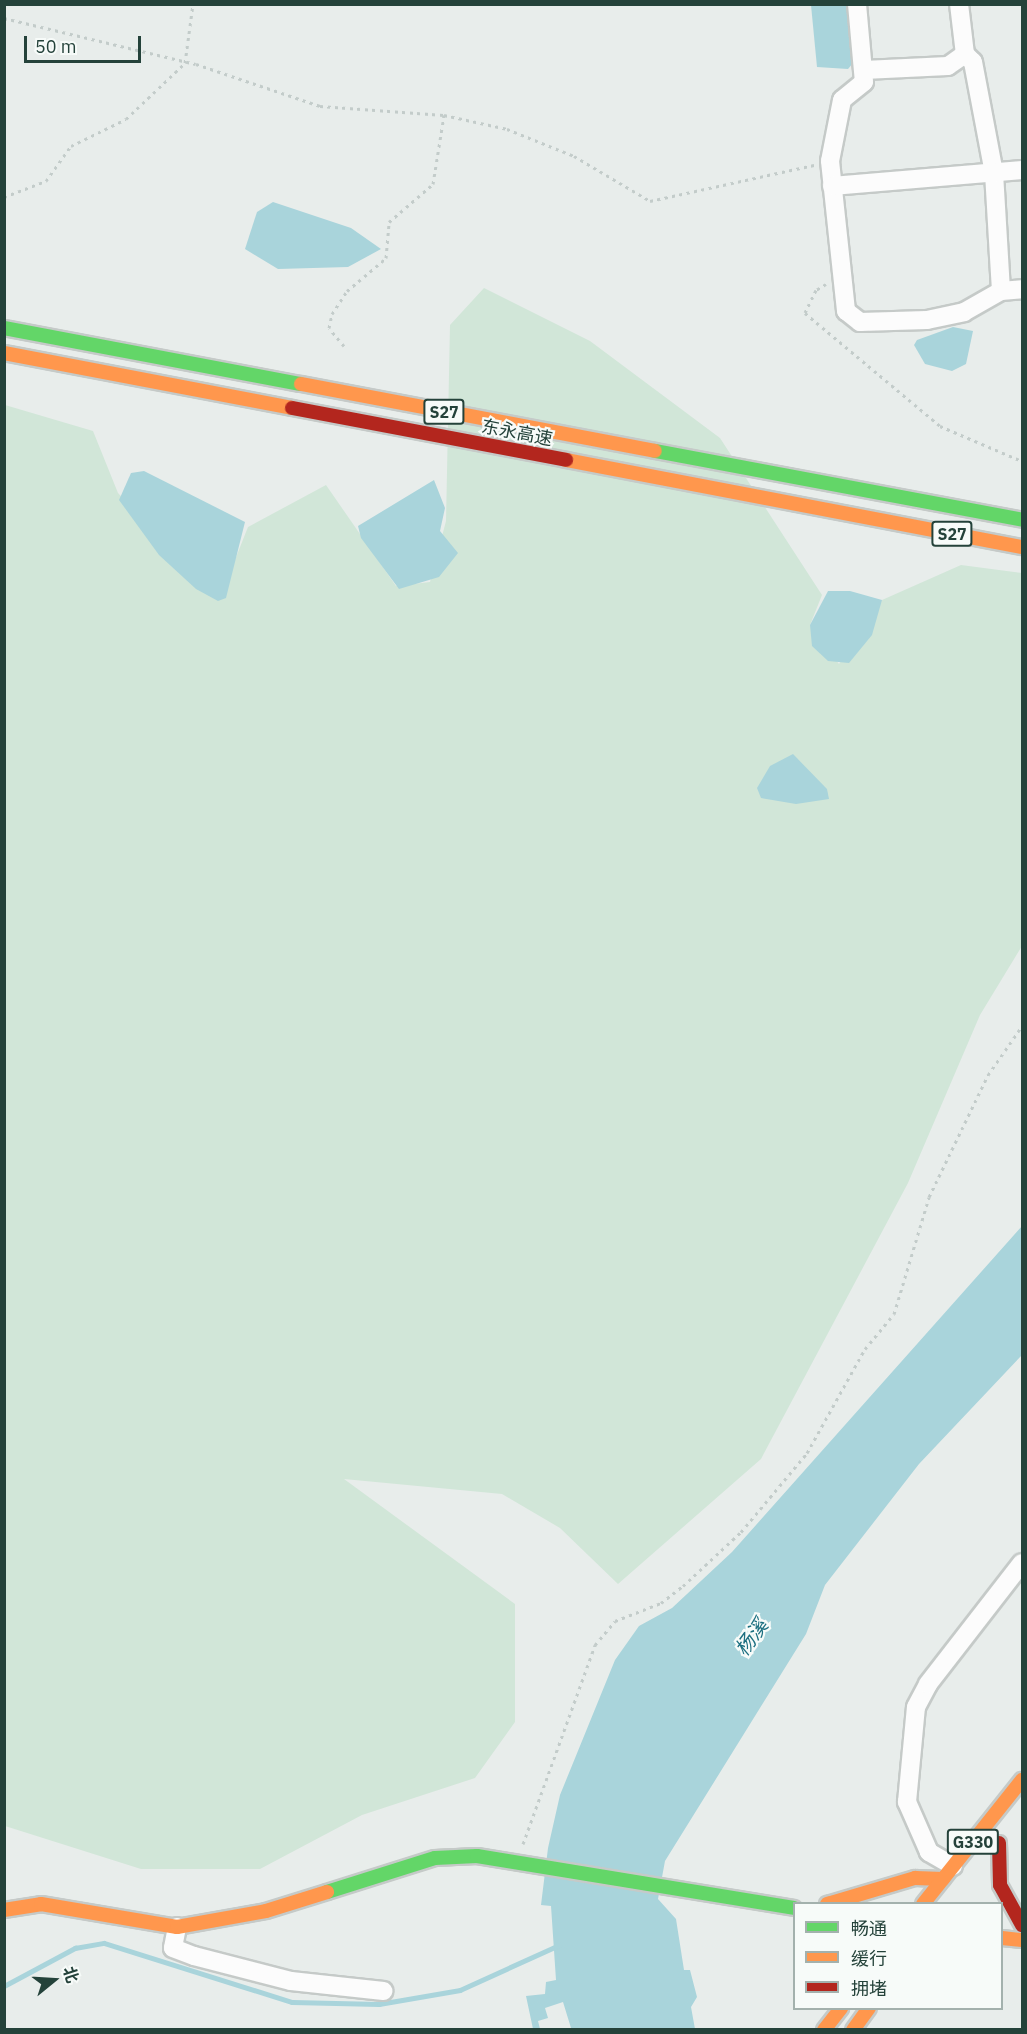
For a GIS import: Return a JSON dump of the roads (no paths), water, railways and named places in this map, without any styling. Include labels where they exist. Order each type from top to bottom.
[{"type":"main road","name":"东永高速","points":[[4,328],[1023,520]]},
{"type":"main road","name":"东永高速","points":[[4,353],[1023,548]]},
{"type":"main road","name":"G330","points":[[925,1902],[1023,1780]]},
{"type":"main road","name":"G330","points":[[985,1861],[1011,1829]]},
{"type":"main road","points":[[999,1843],[1000,1885],[1023,1925]]},
{"type":"main road","points":[[4,1910],[60,1906],[177,1927],[266,1911],[435,1858],[514,1859],[793,1908]]},
{"type":"main road","points":[[834,1902],[915,1878],[948,1872]]},
{"type":"main road","points":[[1003,1938],[1023,1940]]},
{"type":"main road","points":[[824,2030],[839,2010]]},
{"type":"main road","points":[[853,2030],[868,2010]]},
{"type":"street","points":[[857,4],[864,82],[842,100],[830,161],[840,279],[846,311],[860,322],[889,325],[964,312],[1001,291],[1023,289]]},
{"type":"street","points":[[959,4],[965,54],[973,62],[994,173],[1001,291]]},
{"type":"street","points":[[864,70],[948,66],[965,54]]},
{"type":"street","points":[[832,186],[1023,170]]},
{"type":"street","points":[[948,1872],[929,1852],[907,1802],[916,1707],[928,1684],[1023,1563]]},
{"type":"street","points":[[177,1927],[173,1948],[194,1956],[291,1981],[383,1991]]},
{"type":"water","points":[[811,5],[847,5],[853,63],[848,69],[817,67]]},
{"type":"water","points":[[273,202],[351,228],[381,249],[348,267],[278,269],[245,249],[257,212]]},
{"type":"water","points":[[953,327],[973,331],[966,364],[952,371],[925,364],[914,345],[917,340]]},
{"type":"water","points":[[144,471],[245,522],[226,598],[218,601],[196,589],[159,555],[119,500],[131,473]]},
{"type":"water","points":[[434,480],[445,508],[440,531],[458,553],[439,577],[399,589],[361,538],[358,526]]},
{"type":"water","points":[[828,591],[850,591],[882,600],[872,635],[849,663],[828,661],[812,646],[810,625]]},
{"type":"water","points":[[793,754],[827,789],[829,799],[796,804],[761,798],[757,788],[770,766]]},
{"type":"water","name":"杨溪","points":[[1022,1226],[1022,1355],[919,1464],[825,1585],[806,1634],[665,1861],[658,1899],[676,1919],[684,1970],[690,1970],[697,1997],[691,2007],[695,2029],[566,2029],[571,2028],[563,2002],[545,2008],[548,2018],[538,2021],[540,2029],[533,2029],[526,1996],[545,1994],[546,1982],[556,1980],[551,1906],[541,1905],[548,1848],[560,1795],[615,1660],[639,1626],[672,1608],[732,1552]]},
{"type":"waterway","points":[[4,1986],[75,1948],[104,1943],[292,2002],[379,2004],[460,1990],[559,1945]]}]
